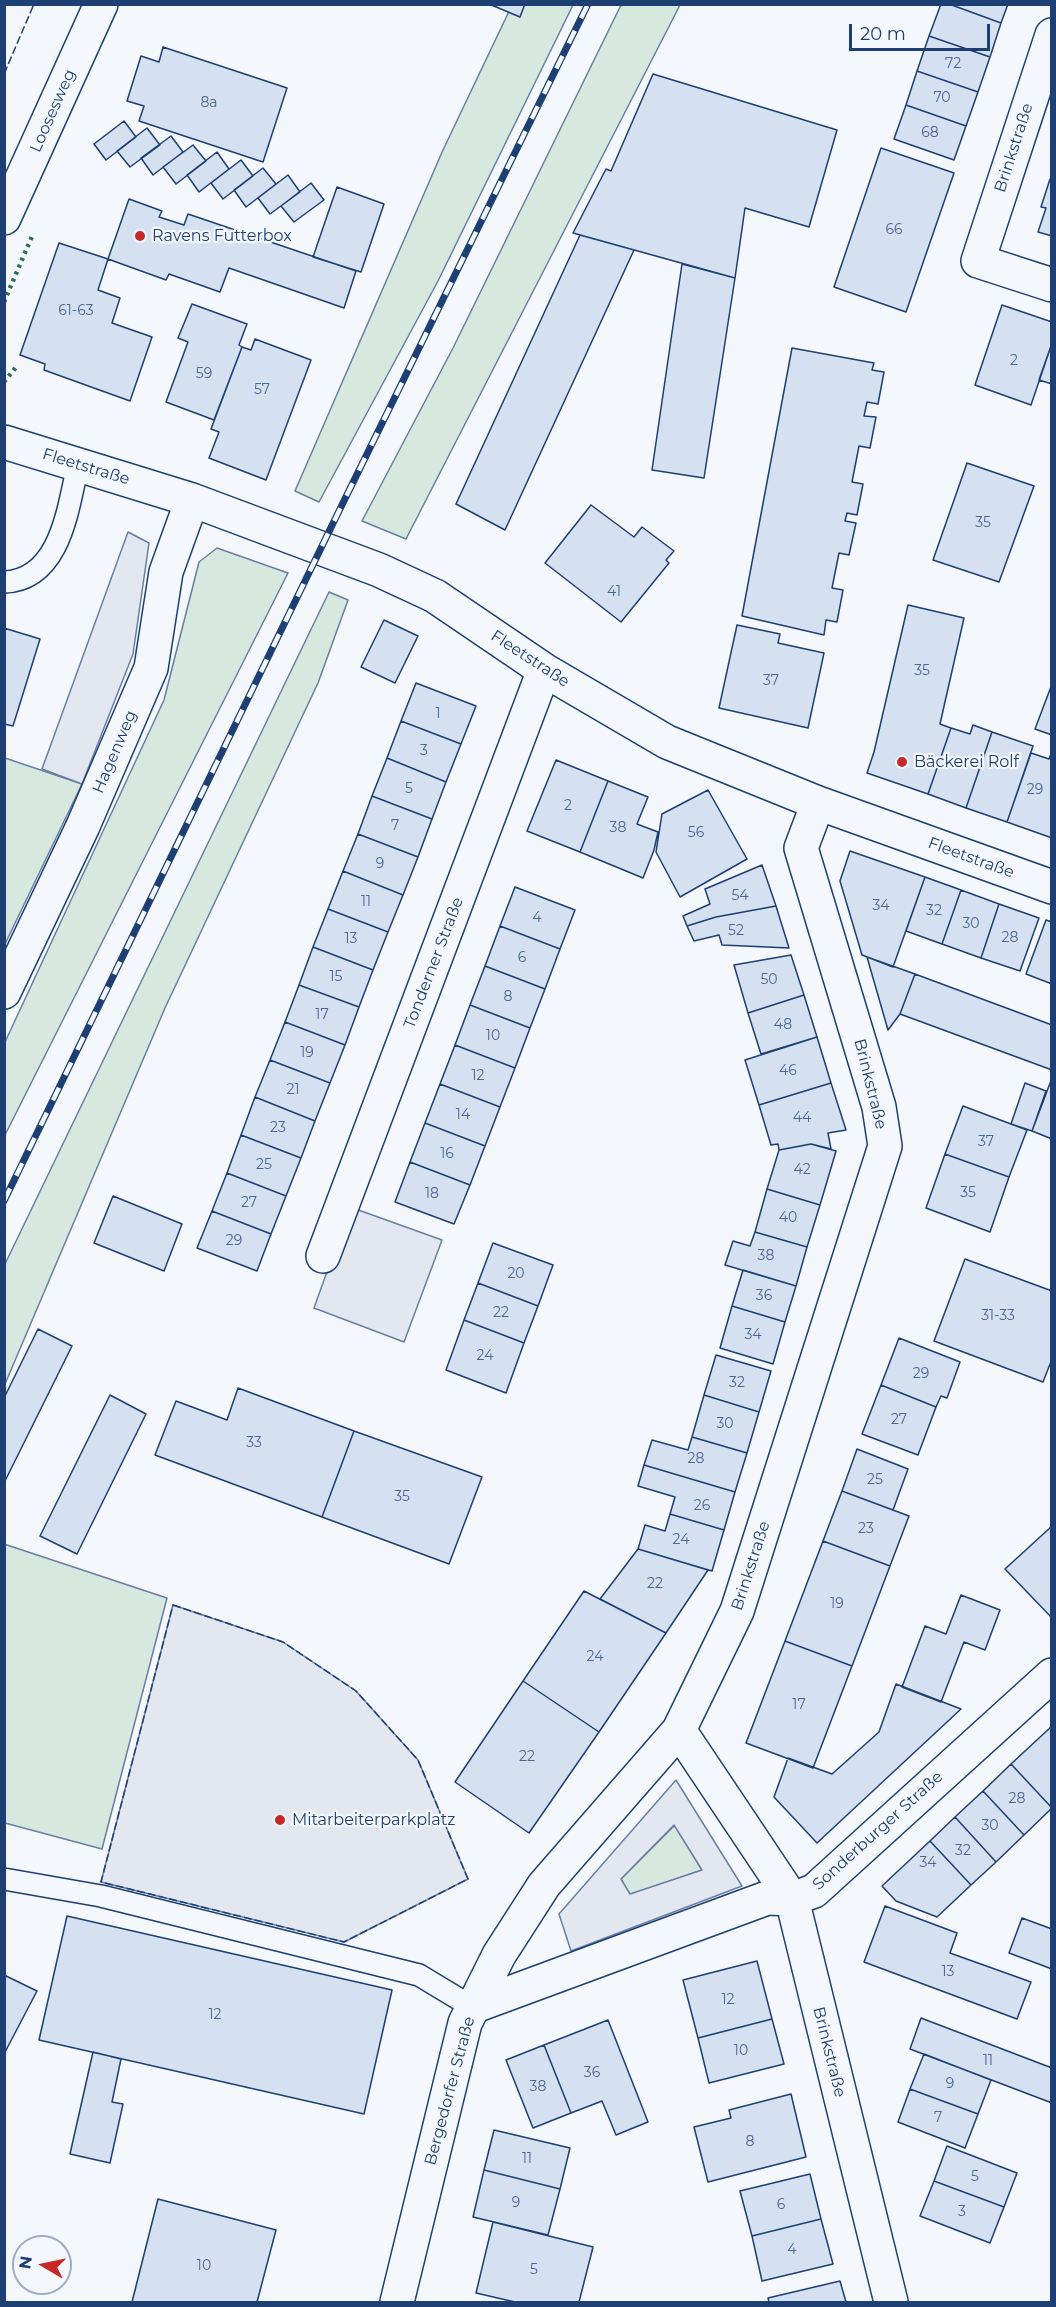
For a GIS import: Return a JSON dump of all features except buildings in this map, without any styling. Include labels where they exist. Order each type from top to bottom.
[{"type":"street","name":"Loosesweg","points":[[4,218],[101,4]]},
{"type":"street","name":"Brinkstraße","points":[[1052,35],[978,261],[1052,285]]},
{"type":"street","name":"Fleetstraße","points":[[4,442],[192,500],[379,570],[435,596],[544,670],[667,742],[818,803],[1052,887]]},
{"type":"street","name":"Hagenweg","points":[[4,992],[83,826],[151,668],[166,572],[192,500]]},
{"type":"street","name":"Tonderner Straße","points":[[323,1256],[544,670]]},
{"type":"street","name":"Brinkstraße","points":[[818,803],[801,848],[879,1107],[885,1146],[737,1611],[679,1730],[792,1899],[891,2302]]},
{"type":"street","name":"Sonderburger Straße","points":[[472,2007],[767,1898],[792,1899],[814,1891],[1052,1675]]},
{"type":"street","name":"Bergedorfer Straße","points":[[397,2302],[465,2023],[472,2007],[499,1955],[544,1885],[679,1730]]},
{"type":"lane","points":[[4,582],[14,582],[29,576],[42,566],[62,533],[78,465]]},
{"type":"lane","points":[[4,1879],[101,1896],[419,1975],[472,2007]]},
{"type":"shaded area","points":[[512,5],[573,5],[438,281],[319,502],[295,491],[443,150]]},
{"type":"shaded area","points":[[621,5],[680,5],[406,539],[362,521],[453,348]]},
{"type":"shaded area","points":[[128,532],[149,543],[133,654],[82,784],[42,769]]},
{"type":"shaded area","points":[[217,548],[288,573],[5,1135],[5,1042],[164,700],[199,562]]},
{"type":"shaded area","points":[[329,592],[348,600],[318,683],[165,1008],[5,1384],[5,1264]]},
{"type":"shaded area","points":[[5,758],[82,784],[5,944]]},
{"type":"shaded area","points":[[350,1207],[442,1240],[404,1342],[314,1308]]},
{"type":"shaded area","points":[[4,1544],[167,1598],[102,1849],[5,1823]]},
{"type":"shaded area","name":"Mitarbeiterparkplatz","points":[[173,1605],[283,1642],[356,1691],[418,1760],[468,1879],[344,1942],[101,1882]]},
{"type":"shaded area","points":[[676,1780],[742,1886],[571,1951],[559,1914]],"holes":[[[674,1825],[702,1870],[630,1894],[621,1879]]]},
{"type":"shaded area","points":[[675,1825],[702,1870],[630,1895],[621,1879]]},
{"type":"railway","points":[[4,1201],[588,4]]},
{"type":"hedge","points":[[4,302],[33,234]]},
{"type":"hedge","points":[[4,382],[17,366]]},
{"type":"fence","points":[[4,74],[34,4]]},
{"type":"fence","points":[[173,1605],[283,1642],[356,1691],[418,1760],[468,1879],[344,1942],[101,1882],[173,1605]]},
{"type":"place","name":"Ravens Futterbox","points":[[140,236]]},
{"type":"place","name":"Bäckerei Rolf","points":[[902,762]]},
{"type":"place","name":"Mitarbeiterparkplatz","points":[[280,1820]]}]
